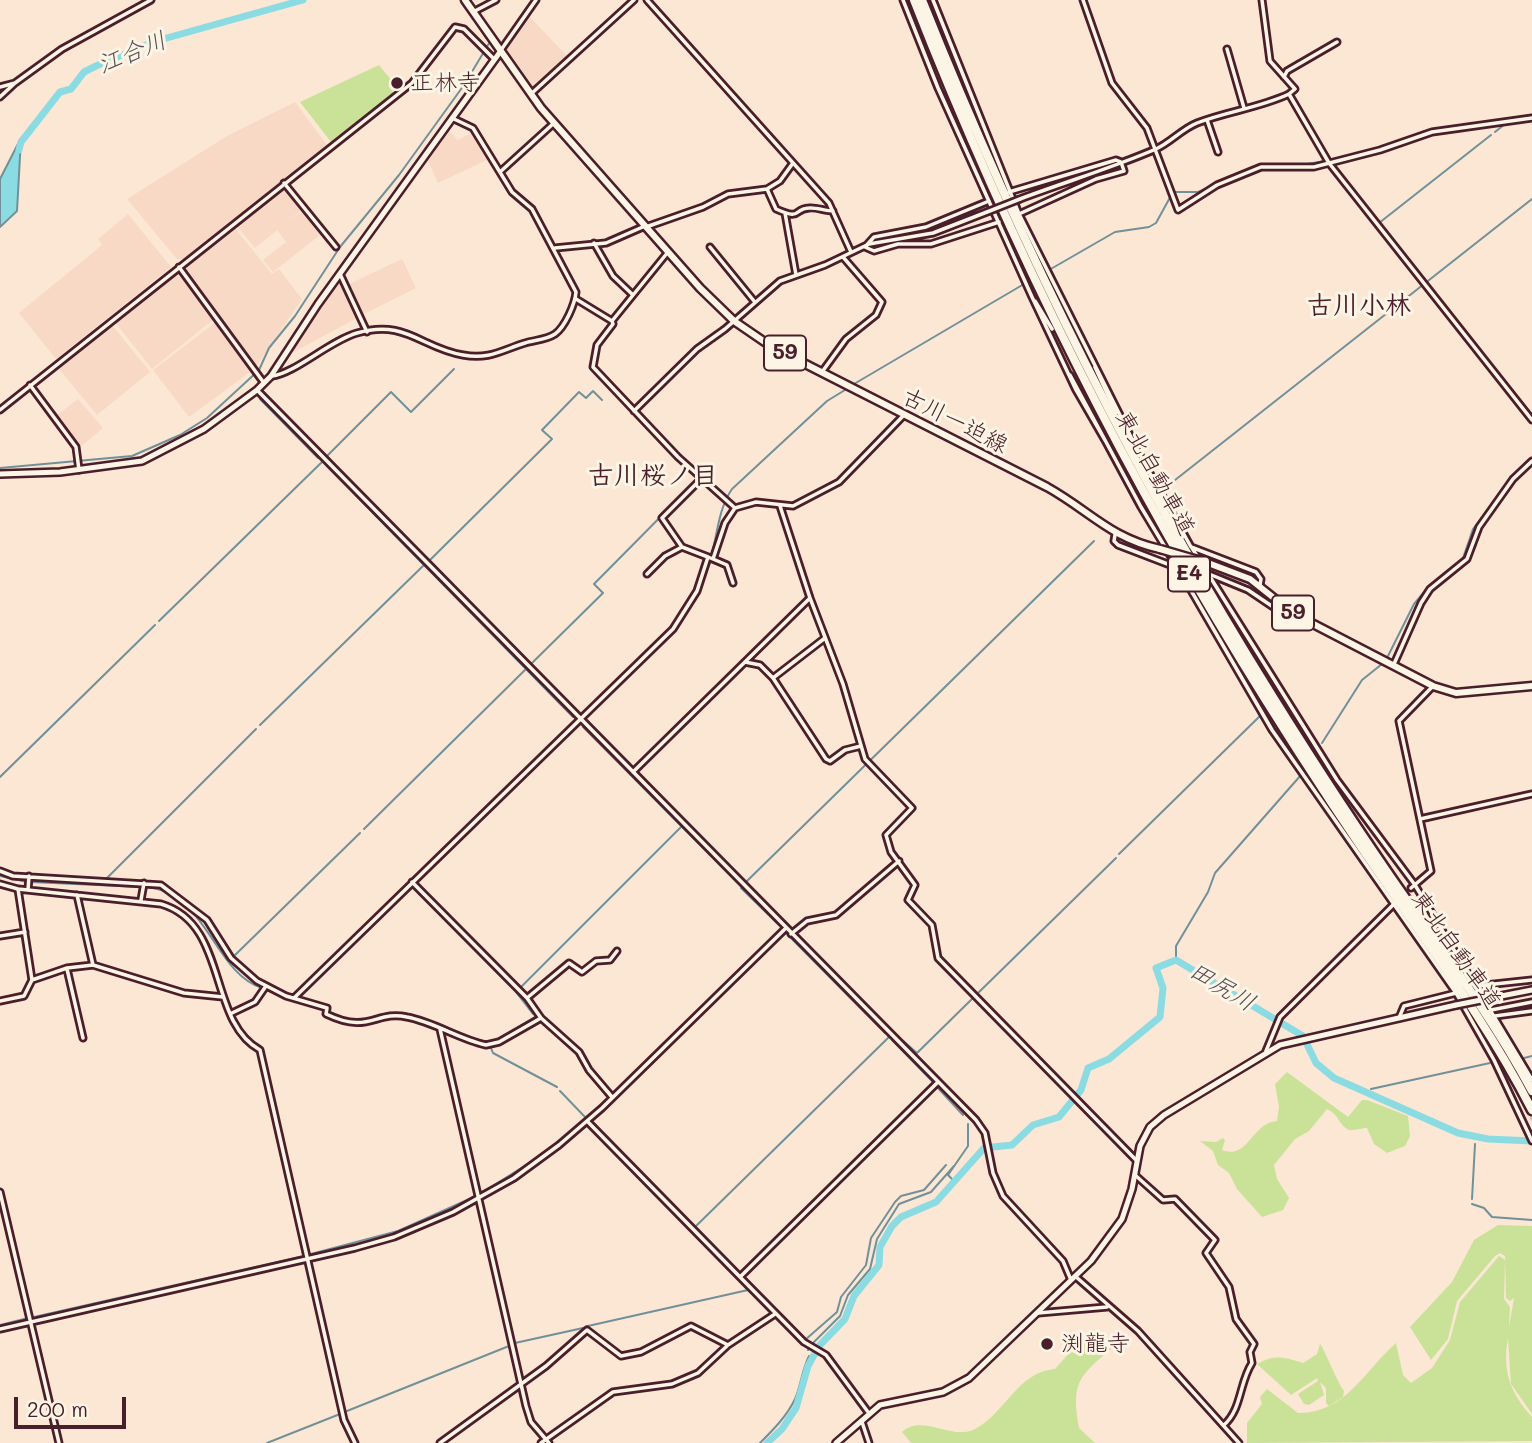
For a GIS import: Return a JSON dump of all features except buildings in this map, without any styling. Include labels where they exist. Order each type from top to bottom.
[{"type":"highway","name":"東北自動車道","points":[[914,0],[972,145],[1031,274],[1149,505],[1268,703],[1483,1023],[1531,1115]]},
{"type":"highway","name":"東北自動車道","points":[[922,0],[980,141],[1044,283],[1177,540],[1319,770],[1471,990],[1532,1091]]},
{"type":"main road","name":"59","points":[[465,0],[472,11]]},
{"type":"main road","name":"古川一迫線","points":[[472,11],[554,123],[668,252],[734,321],[772,347],[1069,500],[1115,534],[1241,574],[1286,608],[1433,686],[1456,693],[1532,686]]},
{"type":"street","points":[[0,97],[62,49],[152,0]]},
{"type":"street","points":[[472,11],[496,0]]},
{"type":"street","points":[[0,474],[129,464],[159,455],[223,417],[257,390],[271,376],[492,57],[500,52],[536,0]]},
{"type":"street","points":[[531,94],[634,0]]},
{"type":"street","points":[[647,0],[829,203],[851,253]]},
{"type":"street","points":[[903,0],[1063,365],[1272,730],[1320,795],[1392,906],[1456,993],[1494,1060],[1531,1139]]},
{"type":"street","points":[[933,0],[961,79],[1019,214],[1125,426],[1191,547],[1337,780],[1413,887],[1532,1080]]},
{"type":"street","points":[[1083,0],[1112,83],[1118,94],[1143,120],[1178,210],[1217,186],[1261,167],[1300,169],[1439,130],[1532,118]]},
{"type":"street","points":[[634,411],[697,349],[780,281],[882,240],[933,233],[1154,150],[1183,131],[1207,120],[1226,117],[1244,108],[1263,106],[1289,94],[1295,89],[1270,61],[1262,0]]},
{"type":"street","points":[[0,410],[412,83],[455,27],[464,29],[492,57]]},
{"type":"street","points":[[1284,77],[1287,71],[1337,42]]},
{"type":"street","points":[[1227,49],[1244,108]]},
{"type":"street","points":[[0,87],[15,83]]},
{"type":"street","points":[[1289,94],[1328,161],[1532,420]]},
{"type":"street","points":[[271,376],[283,373],[343,339],[367,331],[399,330],[458,354],[499,355],[553,335],[562,326],[576,299],[576,290],[555,248],[532,209],[514,195],[473,128],[452,118]]},
{"type":"street","points":[[1207,120],[1218,152]]},
{"type":"street","points":[[500,172],[554,123]]},
{"type":"street","points":[[1009,192],[1116,160],[1121,162]]},
{"type":"street","points":[[1019,214],[1096,179],[1124,171],[1121,162]]},
{"type":"street","points":[[555,248],[606,243],[703,207],[728,194],[767,188],[780,181],[793,163]]},
{"type":"street","points":[[284,183],[336,247]]},
{"type":"street","points":[[767,188],[776,209],[785,214],[793,216],[810,208],[832,211]]},
{"type":"street","points":[[865,247],[874,237],[926,227],[989,201]]},
{"type":"street","points":[[785,214],[796,275]]},
{"type":"street","points":[[865,247],[874,251],[898,244],[930,244],[999,222]]},
{"type":"street","points":[[594,243],[613,276],[634,295]]},
{"type":"street","points":[[710,247],[754,301]]},
{"type":"street","points":[[668,252],[612,321],[613,324],[597,345],[593,368],[701,479],[734,508]]},
{"type":"street","points":[[822,372],[846,340],[876,315],[882,302],[842,257]]},
{"type":"street","points":[[179,267],[264,383]]},
{"type":"street","points":[[340,274],[367,331]]},
{"type":"street","points":[[1054,285],[1054,291],[1068,322]]},
{"type":"street","points":[[1032,297],[1052,329]]},
{"type":"street","points":[[576,299],[612,321]]},
{"type":"street","points":[[1063,365],[1090,407],[1106,442]]},
{"type":"street","points":[[1095,365],[1107,397],[1125,426]]},
{"type":"street","points":[[30,386],[70,439],[79,466]]},
{"type":"street","points":[[257,390],[981,1126],[993,1173],[1003,1196],[1063,1261],[1073,1278],[1138,1331],[1240,1443]]},
{"type":"street","points":[[294,998],[678,623],[697,591],[724,523],[734,508],[756,502],[793,506],[839,482],[904,415]]},
{"type":"street","points":[[1389,661],[1430,589],[1467,559],[1479,527],[1513,479],[1532,461]]},
{"type":"street","points":[[701,479],[662,518],[682,547],[727,565],[733,583]]},
{"type":"street","points":[[780,506],[867,763],[912,808],[886,835],[890,850],[915,886],[908,900],[932,925],[941,961],[1136,1160]]},
{"type":"street","points":[[1115,534],[1114,541],[1118,545],[1178,568]]},
{"type":"street","points":[[647,575],[665,556],[682,547]]},
{"type":"street","points":[[1191,547],[1256,572],[1261,579],[1259,585]]},
{"type":"street","points":[[1207,574],[1248,590],[1288,617],[1312,623]]},
{"type":"street","points":[[633,772],[810,598]]},
{"type":"street","points":[[773,678],[825,638]]},
{"type":"street","points":[[745,662],[760,665],[773,678],[826,759],[830,761],[845,750],[861,746]]},
{"type":"street","points":[[1413,887],[1431,871],[1399,724],[1433,686]]},
{"type":"street","points":[[1420,819],[1532,794]]},
{"type":"street","points":[[791,934],[807,921],[836,915],[898,861]]},
{"type":"street","points":[[0,871],[13,876],[144,883],[169,889],[202,914],[231,958],[266,986],[327,1008],[326,1014],[347,1023],[364,1024],[403,1016],[482,1044],[492,1044],[541,1018]]},
{"type":"street","points":[[28,890],[29,876]]},
{"type":"street","points":[[141,900],[144,883]]},
{"type":"street","points":[[413,883],[519,989],[541,1018],[579,1052],[589,1070],[613,1098]]},
{"type":"street","points":[[0,884],[18,889],[141,900],[170,906],[185,916],[212,957],[223,997],[241,1034],[260,1051],[344,1420],[355,1443]]},
{"type":"street","points":[[0,1001],[24,996],[32,980],[18,889]]},
{"type":"street","points":[[77,895],[93,965]]},
{"type":"street","points":[[1266,1051],[1278,1020],[1397,901]]},
{"type":"street","points":[[0,1329],[394,1237],[478,1199],[525,1170],[588,1122],[786,928]]},
{"type":"street","points":[[0,936],[25,932]]},
{"type":"street","points":[[527,998],[569,963],[582,972],[596,961],[610,960],[617,951]]},
{"type":"street","points":[[32,980],[67,968],[93,965],[184,993],[223,997]]},
{"type":"street","points":[[67,968],[83,1038]]},
{"type":"street","points":[[1476,986],[1532,980]]},
{"type":"street","points":[[232,1013],[255,1002],[266,986]]},
{"type":"street","points":[[836,1443],[869,1412],[889,1402],[928,1396],[956,1387],[1073,1278],[1113,1234],[1122,1219],[1135,1175],[1136,1160],[1145,1136],[1157,1121],[1266,1051],[1301,1039],[1532,990]]},
{"type":"street","points":[[1399,1018],[1404,1006],[1456,993]]},
{"type":"street","points":[[1491,1010],[1532,1002]]},
{"type":"street","points":[[1495,1016],[1532,1011]]},
{"type":"street","points":[[440,1028],[521,1384],[531,1422],[547,1441]]},
{"type":"street","points":[[740,1277],[938,1082]]},
{"type":"street","points":[[1524,1123],[1531,1115]]},
{"type":"street","points":[[588,1122],[775,1314],[838,1369],[869,1412]]},
{"type":"street","points":[[1135,1175],[1163,1200],[1175,1199],[1215,1240],[1206,1253],[1225,1280],[1236,1319],[1254,1344],[1250,1352],[1252,1363],[1244,1376],[1233,1416],[1224,1425]]},
{"type":"street","points":[[0,1192],[59,1443]]},
{"type":"street","points":[[1036,1313],[1108,1307]]},
{"type":"street","points":[[541,1443],[613,1392],[677,1382],[704,1369],[728,1345],[775,1314]]},
{"type":"street","points":[[440,1443],[521,1384],[587,1330],[621,1356],[641,1352],[691,1326],[728,1345]]},
{"type":"street","points":[[861,1419],[869,1443]]},
{"type":"shaded area","points":[[529,16],[568,57],[532,88],[506,51]]},
{"type":"shaded area","points":[[295,102],[327,145],[184,259],[177,259],[127,199],[227,136]]},
{"type":"shaded area","points":[[449,131],[458,140],[473,132],[489,159],[438,183],[428,161]]},
{"type":"shaded area","points":[[283,186],[302,209],[290,220],[302,211],[320,235],[273,272],[263,260],[286,242],[277,230],[255,248],[236,225]]},
{"type":"shaded area","points":[[128,214],[171,267],[56,359],[19,313],[102,245],[98,239]]},
{"type":"shaded area","points":[[234,227],[272,274],[279,269],[302,299],[256,367],[187,271],[187,266]]},
{"type":"shaded area","points":[[402,259],[416,288],[362,315],[347,285]]},
{"type":"shaded area","points":[[174,275],[180,277],[214,319],[152,369],[115,322]]},
{"type":"shaded area","points":[[340,280],[359,317],[290,354]]},
{"type":"shaded area","points":[[216,322],[250,372],[189,417],[153,370]]},
{"type":"shaded area","points":[[112,325],[150,372],[97,415],[59,369]]},
{"type":"shaded area","points":[[78,399],[103,428],[80,447],[56,416]]},
{"type":"green space","points":[[379,65],[392,81],[388,86],[394,93],[331,142],[300,102]]},
{"type":"green space","points":[[1287,1072],[1348,1117],[1362,1100],[1408,1116],[1410,1136],[1405,1146],[1387,1153],[1374,1144],[1367,1128],[1349,1130],[1327,1109],[1309,1131],[1295,1139],[1274,1165],[1277,1179],[1289,1198],[1283,1210],[1262,1217],[1237,1189],[1229,1173],[1218,1165],[1213,1151],[1200,1141],[1216,1142],[1223,1138],[1225,1140],[1222,1150],[1231,1152],[1244,1146],[1268,1123],[1277,1121],[1279,1107],[1275,1084]]},
{"type":"green space","points":[[1498,1225],[1532,1226],[1532,1414],[1511,1384],[1518,1399],[1532,1417],[1532,1441],[1247,1443],[1247,1423],[1262,1404],[1260,1397],[1267,1389],[1298,1413],[1329,1406],[1353,1388],[1396,1343],[1403,1375],[1411,1383],[1432,1368],[1450,1340],[1460,1302],[1499,1256],[1505,1260],[1504,1299],[1510,1307],[1509,1327],[1514,1298],[1510,1301],[1506,1298],[1505,1256],[1500,1253],[1457,1301],[1448,1339],[1431,1360],[1410,1327],[1452,1282],[1474,1240]],"holes":[[[1508,1338],[1511,1383],[1506,1360]]]},
{"type":"green space","points":[[1094,1330],[1104,1333],[1112,1348],[1085,1374],[1077,1391],[1076,1401],[1079,1428],[1095,1443],[911,1443],[902,1432],[919,1425],[957,1432],[975,1429],[986,1422],[1031,1377],[1055,1369],[1087,1333]]},
{"type":"green space","points":[[1320,1344],[1344,1391],[1343,1397],[1329,1406],[1326,1403],[1326,1388],[1320,1382],[1324,1395],[1309,1405],[1304,1404],[1298,1394],[1318,1381],[1317,1378],[1291,1395],[1257,1364],[1280,1358],[1303,1363],[1317,1354]]},
{"type":"water","points":[[21,138],[17,211],[0,227],[0,179]]},
{"type":"waterway","name":"江合川","points":[[19,150],[21,142],[60,92],[71,89],[84,72],[156,41],[303,0]]},
{"type":"waterway","points":[[0,468],[132,456],[180,435],[207,418],[259,370],[269,348],[295,316],[340,247],[399,175],[464,85],[491,40]]},
{"type":"waterway","points":[[1495,132],[1505,124],[1532,120]]},
{"type":"waterway","points":[[1344,180],[1379,223],[1491,135]]},
{"type":"waterway","points":[[1049,270],[1115,232],[1149,227],[1156,223],[1173,192],[1198,192],[1264,164],[1301,165],[1325,161]]},
{"type":"waterway","points":[[1170,484],[1532,199]]},
{"type":"waterway","points":[[854,384],[1024,284]]},
{"type":"waterway","points":[[327,456],[391,392],[411,412],[454,369]]},
{"type":"waterway","points":[[618,685],[670,634],[690,607],[707,571],[723,508],[732,489],[827,401],[845,390]]},
{"type":"waterway","points":[[430,560],[552,439],[542,430],[579,392],[586,398],[593,391],[602,400]]},
{"type":"waterway","points":[[260,399],[318,458]]},
{"type":"waterway","points":[[1386,660],[1414,604],[1430,585],[1462,561],[1473,529],[1517,471],[1532,458]]},
{"type":"waterway","points":[[159,621],[323,461]]},
{"type":"waterway","points":[[326,465],[573,717]]},
{"type":"waterway","points":[[532,663],[603,593],[594,584],[698,479]]},
{"type":"waterway","points":[[747,881],[1094,541]]},
{"type":"waterway","points":[[260,725],[425,564]]},
{"type":"waterway","points":[[0,777],[155,625]]},
{"type":"waterway","points":[[1322,743],[1362,680],[1382,664]]},
{"type":"waterway","points":[[364,829],[527,668]]},
{"type":"waterway","points":[[1119,854],[1261,715]]},
{"type":"waterway","points":[[583,727],[741,886]]},
{"type":"waterway","points":[[107,878],[256,729]]},
{"type":"waterway","points":[[1176,960],[1176,946],[1208,892],[1215,873],[1301,775]]},
{"type":"waterway","points":[[533,1014],[516,992],[681,827]]},
{"type":"waterway","points":[[233,957],[360,833]]},
{"type":"waterway","points":[[977,994],[1116,858]]},
{"type":"waterway","points":[[0,876],[27,882]]},
{"type":"waterway","points":[[31,882],[141,887]]},
{"type":"waterway","points":[[146,887],[167,892],[183,903],[197,917],[232,967],[246,980],[262,988]]},
{"type":"waterway","points":[[741,888],[778,924]]},
{"type":"waterway","points":[[299,997],[403,895]]},
{"type":"waterway","points":[[787,934],[885,1033]]},
{"type":"waterway","name":"田尻川","points":[[767,1443],[782,1429],[796,1408],[808,1366],[819,1346],[845,1319],[854,1296],[879,1265],[880,1247],[892,1226],[901,1217],[936,1202],[984,1148],[1012,1145],[1033,1125],[1059,1117],[1081,1090],[1088,1068],[1109,1059],[1160,1017],[1163,988],[1156,968],[1176,960],[1303,1036],[1316,1063],[1334,1078],[1458,1133],[1488,1139],[1532,1141]]},
{"type":"waterway","points":[[266,990],[325,1010]]},
{"type":"waterway","points":[[893,1032],[917,1053],[973,998]]},
{"type":"waterway","points":[[330,1012],[349,1020]]},
{"type":"waterway","points":[[396,1014],[417,1018]]},
{"type":"waterway","points":[[483,1043],[495,1041],[535,1017]]},
{"type":"waterway","points":[[451,1031],[474,1040]]},
{"type":"waterway","points":[[695,1227],[889,1037]]},
{"type":"waterway","points":[[892,1040],[933,1082]]},
{"type":"waterway","points":[[491,1048],[493,1053],[557,1087]]},
{"type":"waterway","points":[[1524,1058],[1532,1056]]},
{"type":"waterway","points":[[1371,1089],[1490,1063]]},
{"type":"waterway","points":[[937,1087],[963,1115]]},
{"type":"waterway","points":[[480,1194],[545,1153],[586,1118],[560,1091]]},
{"type":"waterway","points":[[954,1181],[948,1175],[968,1146],[968,1124]]},
{"type":"waterway","points":[[1472,1199],[1475,1144]]},
{"type":"waterway","points":[[616,1149],[640,1173]]},
{"type":"waterway","points":[[743,1277],[805,1340],[837,1312],[841,1297],[866,1265],[871,1238],[895,1202],[901,1196],[924,1190],[946,1165]]},
{"type":"waterway","points":[[811,1345],[840,1316],[848,1295],[870,1269],[877,1239],[899,1204],[931,1192],[954,1166]]},
{"type":"waterway","points":[[645,1177],[665,1198]]},
{"type":"waterway","points":[[311,1254],[398,1231],[476,1196]]},
{"type":"waterway","points":[[1472,1204],[1484,1208],[1492,1217],[1532,1220]]},
{"type":"waterway","points":[[715,1249],[739,1273]]},
{"type":"waterway","points":[[34,1317],[304,1256]]},
{"type":"waterway","points":[[588,1326],[748,1290]]},
{"type":"waterway","points":[[0,1325],[28,1318]]},
{"type":"waterway","points":[[515,1343],[583,1328]]},
{"type":"waterway","points":[[347,1411],[509,1346]]},
{"type":"waterway","points":[[760,1443],[792,1405],[809,1356]]},
{"type":"waterway","points":[[267,1443],[340,1414]]},
{"type":"place","name":"正林寺","points":[[397,83]]},
{"type":"place","name":"渕龍寺","points":[[1047,1344]]},
{"type":"district","name":"古川小林","points":[[1359,306]]},
{"type":"district","name":"古川桜ノ目","points":[[653,476]]}]
